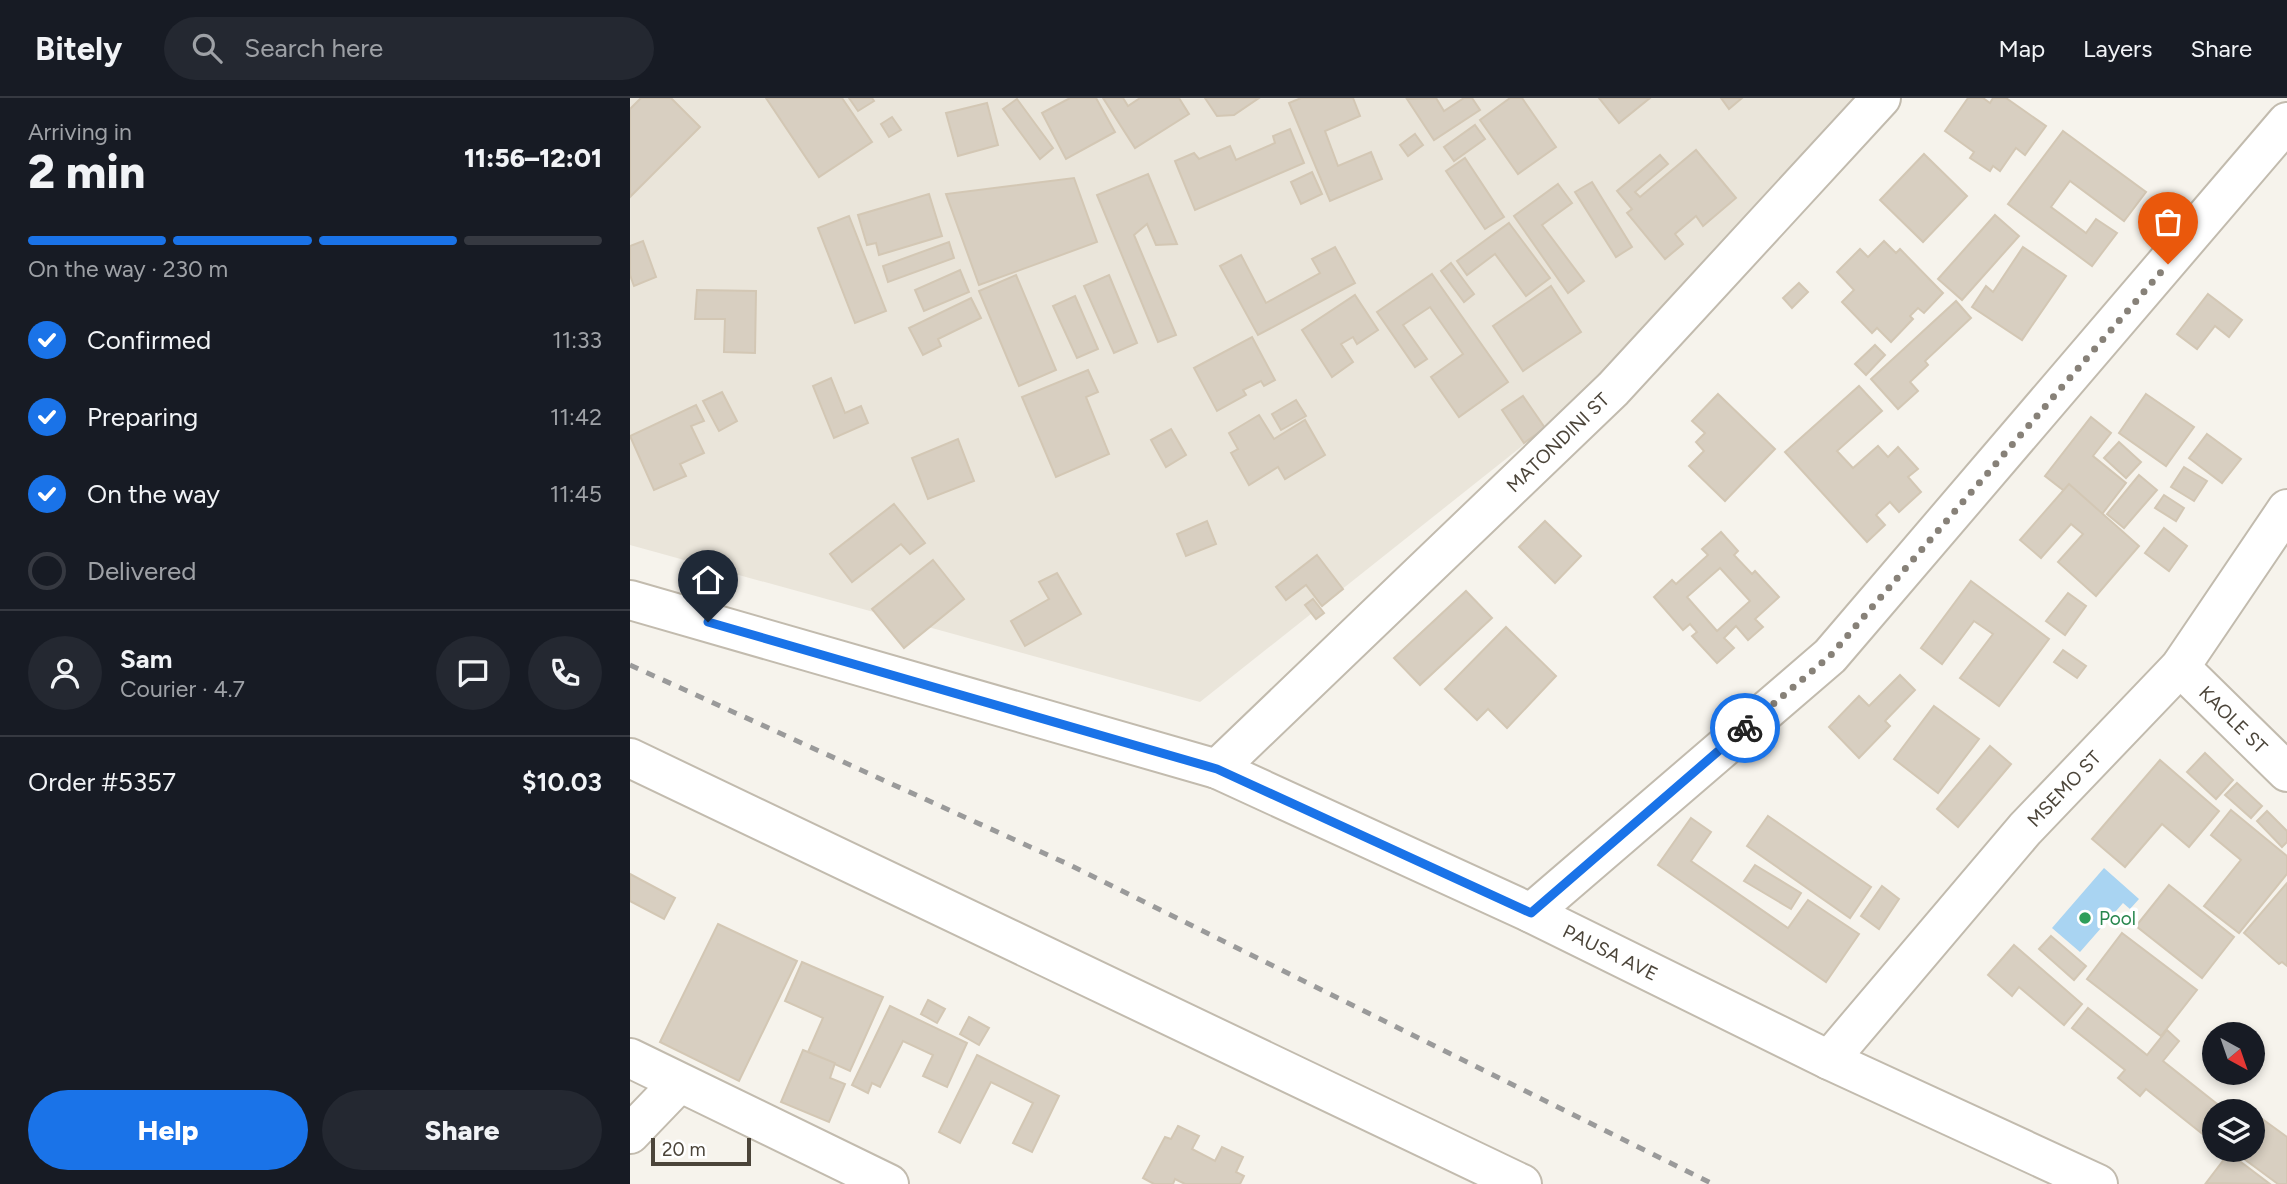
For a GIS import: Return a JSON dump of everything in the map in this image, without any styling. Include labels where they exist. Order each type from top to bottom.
[{"type":"street","name":"MATONDINI ST","points":[[1217,769],[1612,389],[1881,98]]},
{"type":"street","points":[[1531,913],[1830,656],[2287,122]]},
{"type":"street","name":"MSEMO ST","points":[[1829,1060],[2025,829],[2180,667],[2287,509]]},
{"type":"street","name":"PAUSA AVE","points":[[630,600],[1217,769],[1531,913],[1829,1060],[2098,1184]]},
{"type":"street","name":"KAOLE ST","points":[[2180,667],[2287,772]]},
{"type":"street","points":[[630,758],[1521,1184]]},
{"type":"street","points":[[630,1058],[889,1184]]},
{"type":"street","points":[[630,1134],[679,1083]]},
{"type":"shaded area","points":[[630,98],[1857,98],[1594,389],[1200,702],[630,545]]},
{"type":"water","name":"Pool","points":[[2104,868],[2139,899],[2130,909],[2123,903],[2080,952],[2052,928]]},
{"type":"building","points":[[641,98],[671,98],[700,127],[630,197],[630,109]]},
{"type":"building","points":[[766,98],[842,98],[872,142],[819,177]]},
{"type":"building","points":[[849,98],[872,98],[874,101],[858,111]]},
{"type":"building","points":[[1070,98],[1096,98],[1115,132],[1066,159],[1042,113]]},
{"type":"building","points":[[1103,98],[1123,98],[1128,106],[1140,98],[1179,98],[1189,114],[1135,148]]},
{"type":"building","points":[[1205,98],[1259,98],[1234,115],[1217,116]]},
{"type":"building","points":[[1301,98],[1353,98],[1360,116],[1325,131],[1338,166],[1371,152],[1382,179],[1330,201],[1289,103]]},
{"type":"building","points":[[1436,98],[1444,111],[1464,98],[1472,98],[1480,110],[1434,140],[1407,99]]},
{"type":"building","points":[[1510,98],[1522,98],[1556,147],[1518,174],[1480,120]]},
{"type":"building","points":[[1599,98],[1650,98],[1619,123]]},
{"type":"building","points":[[1721,98],[1742,98],[1729,109]]},
{"type":"building","points":[[1968,98],[1983,98],[1990,103],[1993,98],[2006,98],[2046,126],[2025,155],[2016,148],[2000,171],[1993,166],[1990,171],[1970,158],[1974,152],[1945,131]]},
{"type":"building","points":[[1017,99],[1053,148],[1040,159],[1003,109]]},
{"type":"building","points":[[987,103],[998,145],[958,156],[946,113]]},
{"type":"building","points":[[892,117],[901,130],[889,137],[881,124]]},
{"type":"building","points":[[1475,125],[1485,139],[1454,161],[1444,147]]},
{"type":"building","points":[[1290,129],[1304,163],[1195,210],[1175,161],[1194,153],[1199,159],[1230,146],[1236,160],[1275,143],[1273,136]]},
{"type":"building","points":[[2063,131],[2146,192],[2124,221],[2070,181],[2051,207],[2086,233],[2096,219],[2117,233],[2092,266],[2008,204]]},
{"type":"building","points":[[1415,134],[1423,145],[1408,156],[1400,145]]},
{"type":"building","points":[[1696,150],[1736,198],[1703,226],[1696,216],[1675,234],[1683,244],[1665,259],[1627,213],[1632,209],[1617,191],[1660,155],[1668,164],[1635,192],[1640,197]]},
{"type":"building","points":[[1924,154],[1967,196],[1923,242],[1880,200]]},
{"type":"building","points":[[1465,158],[1504,217],[1485,229],[1446,171]]},
{"type":"building","points":[[1312,172],[1322,194],[1301,204],[1291,182]]},
{"type":"building","points":[[1148,174],[1177,244],[1156,245],[1147,224],[1134,235],[1176,335],[1158,342],[1097,195]]},
{"type":"building","points":[[1074,178],[1097,242],[979,285],[946,194]]},
{"type":"building","points":[[1592,182],[1632,247],[1616,257],[1575,192]]},
{"type":"building","points":[[1558,184],[1572,203],[1542,225],[1584,281],[1568,293],[1514,216]]},
{"type":"building","points":[[929,194],[942,236],[879,255],[876,243],[867,245],[858,215]]},
{"type":"building","points":[[1995,215],[2019,236],[1962,300],[1938,279]]},
{"type":"building","points":[[849,216],[886,311],[855,323],[818,228]]},
{"type":"building","points":[[1509,223],[1550,278],[1526,296],[1495,254],[1467,275],[1457,261]]},
{"type":"building","points":[[643,241],[656,277],[634,286],[630,275],[630,246]]},
{"type":"building","points":[[1884,241],[1896,253],[1900,249],[1943,293],[1924,313],[1918,308],[1910,316],[1913,319],[1891,342],[1877,328],[1872,333],[1842,302],[1854,290],[1837,272],[1860,249],[1868,257]]},
{"type":"building","points":[[949,242],[954,258],[888,282],[883,266]]},
{"type":"building","points":[[1335,247],[1355,283],[1258,335],[1220,266],[1241,255],[1266,303],[1320,273],[1312,259]]},
{"type":"building","points":[[2023,247],[2066,276],[2022,340],[1972,307],[1986,286],[1993,292]]},
{"type":"building","points":[[1451,263],[1474,294],[1464,302],[1441,271]]},
{"type":"building","points":[[960,270],[969,292],[924,311],[915,290]]},
{"type":"building","points":[[1432,274],[1508,382],[1459,417],[1431,377],[1463,354],[1430,307],[1403,325],[1427,359],[1415,367],[1377,312]]},
{"type":"building","points":[[1016,275],[1056,370],[1019,386],[979,291]]},
{"type":"building","points":[[1109,275],[1137,343],[1114,353],[1084,286]]},
{"type":"building","points":[[1799,283],[1808,292],[1792,308],[1783,298]]},
{"type":"building","points":[[1551,286],[1581,332],[1523,371],[1493,326]]},
{"type":"building","points":[[697,290],[756,291],[755,353],[724,352],[725,319],[695,319]]},
{"type":"building","points":[[2208,294],[2242,320],[2229,337],[2215,326],[2197,349],[2177,334]]},
{"type":"building","points":[[1355,295],[1378,330],[1357,344],[1353,337],[1341,344],[1353,362],[1332,377],[1302,330]]},
{"type":"building","points":[[1075,296],[1098,349],[1077,358],[1053,306]]},
{"type":"building","points":[[971,298],[981,318],[938,339],[941,346],[923,355],[909,328]]},
{"type":"building","points":[[1956,301],[1971,318],[1925,361],[1928,365],[1910,382],[1918,391],[1898,409],[1871,379]]},
{"type":"building","points":[[1252,337],[1275,380],[1264,386],[1261,381],[1243,390],[1246,395],[1217,411],[1194,368]]},
{"type":"building","points":[[1875,345],[1885,355],[1866,375],[1855,364]]},
{"type":"building","points":[[1088,370],[1098,392],[1086,397],[1109,454],[1056,477],[1022,397]]},
{"type":"building","points":[[831,378],[845,413],[861,406],[868,423],[834,438],[813,386]]},
{"type":"building","points":[[1859,386],[1882,411],[1837,451],[1853,468],[1878,446],[1888,457],[1898,447],[1918,469],[1908,477],[1921,492],[1899,512],[1890,502],[1876,515],[1885,525],[1867,542],[1785,452]]},
{"type":"building","points":[[722,392],[737,421],[719,431],[703,401]]},
{"type":"building","points":[[1718,394],[1775,449],[1725,501],[1689,466],[1704,451],[1696,442],[1705,433],[1692,421]]},
{"type":"building","points":[[2146,394],[2194,427],[2166,466],[2119,433]]},
{"type":"building","points":[[1523,396],[1545,428],[1524,443],[1502,410]]},
{"type":"building","points":[[1296,400],[1306,416],[1281,430],[1272,414]]},
{"type":"building","points":[[696,405],[704,421],[691,426],[704,453],[680,464],[686,476],[654,490],[630,436]]},
{"type":"building","points":[[1259,415],[1274,439],[1305,420],[1325,455],[1285,479],[1278,467],[1249,485],[1231,453],[1238,449],[1229,433]]},
{"type":"building","points":[[2091,417],[2111,433],[2093,456],[2126,483],[2099,518],[2045,476]]},
{"type":"building","points":[[1171,429],[1186,455],[1166,467],[1151,440]]},
{"type":"building","points":[[2207,434],[2241,459],[2222,483],[2189,458]]},
{"type":"building","points":[[958,439],[974,481],[928,499],[912,458]]},
{"type":"building","points":[[2119,442],[2141,462],[2126,478],[2104,458]]},
{"type":"building","points":[[2184,467],[2207,481],[2194,501],[2171,487]]},
{"type":"building","points":[[2139,475],[2157,490],[2124,528],[2107,514]]},
{"type":"building","points":[[2069,484],[2139,546],[2096,596],[2058,562],[2083,534],[2071,524],[2041,558],[2020,540]]},
{"type":"building","points":[[2164,495],[2184,508],[2176,521],[2155,508]]},
{"type":"building","points":[[894,504],[925,543],[910,554],[901,544],[852,582],[830,554]]},
{"type":"building","points":[[1207,521],[1216,544],[1186,556],[1177,534]]},
{"type":"building","points":[[1545,521],[1581,556],[1555,583],[1519,547]]},
{"type":"building","points":[[2164,528],[2187,546],[2169,571],[2145,553]]},
{"type":"building","points":[[1721,532],[1738,551],[1734,555],[1752,574],[1755,571],[1779,597],[1755,619],[1763,627],[1748,640],[1736,626],[1724,638],[1734,648],[1717,663],[1692,636],[1697,632],[1690,624],[1683,630],[1654,597],[1672,580],[1676,584],[1708,555],[1702,549]],"holes":[[[1720,568],[1750,601],[1717,631],[1687,597]]]},
{"type":"building","points":[[1317,555],[1343,589],[1322,606],[1306,585],[1286,600],[1276,587]]},
{"type":"building","points":[[933,560],[964,599],[904,648],[872,609]]},
{"type":"building","points":[[1057,573],[1081,614],[1025,646],[1011,621],[1049,599],[1039,582]]},
{"type":"building","points":[[1971,581],[2049,639],[1999,706],[1960,678],[1993,634],[1974,621],[1942,664],[1921,648]]},
{"type":"building","points":[[1466,591],[1492,618],[1420,685],[1394,658]]},
{"type":"building","points":[[2068,593],[2086,606],[2065,635],[2046,621]]},
{"type":"building","points":[[1313,599],[1324,613],[1316,619],[1305,605]]},
{"type":"building","points":[[1506,627],[1556,676],[1507,728],[1488,709],[1477,720],[1445,689]]},
{"type":"building","points":[[2063,650],[2086,666],[2077,678],[2054,662]]},
{"type":"building","points":[[1900,675],[1915,690],[1885,721],[1890,726],[1859,758],[1829,727],[1859,696],[1869,706]]},
{"type":"building","points":[[1934,706],[1979,739],[1938,793],[1894,759]]},
{"type":"building","points":[[1990,746],[2011,764],[1958,827],[1937,809]]},
{"type":"building","points":[[2205,753],[2233,780],[2216,799],[2187,772]]},
{"type":"building","points":[[2160,760],[2219,811],[2189,847],[2162,824],[2125,867],[2092,839]]},
{"type":"building","points":[[2237,783],[2262,806],[2251,818],[2225,795]]},
{"type":"building","points":[[2231,810],[2287,856],[2287,874],[2239,933],[2204,906],[2241,860],[2211,835]]},
{"type":"building","points":[[2267,811],[2287,831],[2287,842],[2282,847],[2257,821]]},
{"type":"building","points":[[1768,816],[1871,887],[1850,918],[1747,846]]},
{"type":"building","points":[[1691,818],[1711,832],[1691,861],[1788,928],[1808,900],[1859,934],[1826,982],[1658,865]]},
{"type":"building","points":[[1755,865],[1801,893],[1791,909],[1744,881]]},
{"type":"building","points":[[630,874],[675,898],[664,919],[630,901]]},
{"type":"building","points":[[2287,883],[2287,966],[2282,962],[2279,964],[2244,933]]},
{"type":"building","points":[[2169,885],[2234,937],[2202,978],[2136,926]]},
{"type":"building","points":[[1882,886],[1899,899],[1879,929],[1861,916]]},
{"type":"building","points":[[718,924],[797,961],[739,1081],[660,1042]]},
{"type":"building","points":[[2122,933],[2197,990],[2161,1036],[2087,979]]},
{"type":"building","points":[[2051,936],[2086,966],[2074,980],[2039,949]]},
{"type":"building","points":[[2014,945],[2082,1004],[2064,1025],[2019,987],[2012,996],[1988,975]]},
{"type":"building","points":[[802,962],[883,997],[850,1071],[808,1052],[823,1018],[785,1001]]},
{"type":"building","points":[[928,1000],[945,1009],[937,1023],[921,1014]]},
{"type":"building","points":[[890,1006],[967,1043],[947,1087],[923,1076],[933,1055],[903,1041],[880,1087],[872,1083],[868,1093],[852,1085]]},
{"type":"building","points":[[2088,1008],[2147,1055],[2167,1030],[2179,1041],[2163,1061],[2211,1099],[2202,1099],[2202,1134],[2146,1089],[2140,1096],[2118,1078],[2125,1070],[2072,1028]]},
{"type":"building","points":[[969,1017],[989,1028],[979,1045],[960,1034]]},
{"type":"building","points":[[803,1050],[835,1063],[830,1078],[845,1084],[829,1122],[781,1102]]},
{"type":"building","points":[[977,1055],[1059,1096],[1032,1152],[1013,1143],[1033,1103],[991,1082],[960,1143],[939,1132]]},
{"type":"building","points":[[2265,1121],[2287,1137],[2287,1184],[2278,1184],[2248,1162],[2265,1162]]},
{"type":"building","points":[[1178,1126],[1199,1136],[1192,1149],[1215,1161],[1222,1147],[1243,1157],[1236,1172],[1244,1176],[1240,1184],[1185,1184],[1175,1179],[1173,1184],[1154,1184],[1143,1178],[1165,1137],[1171,1139]]},
{"type":"building","points":[[2222,1162],[2241,1162],[2270,1184],[2206,1183]]},
{"type":"railway","points":[[630,665],[1070,865],[1713,1184]]},
{"type":"way so far","points":[[1745,728],[1830,656],[2168,264]]},
{"type":"place","name":"Pool","points":[[2085,918]]},
{"type":"route","points":[[708,622],[1217,769],[1531,913],[1745,728]]}]
